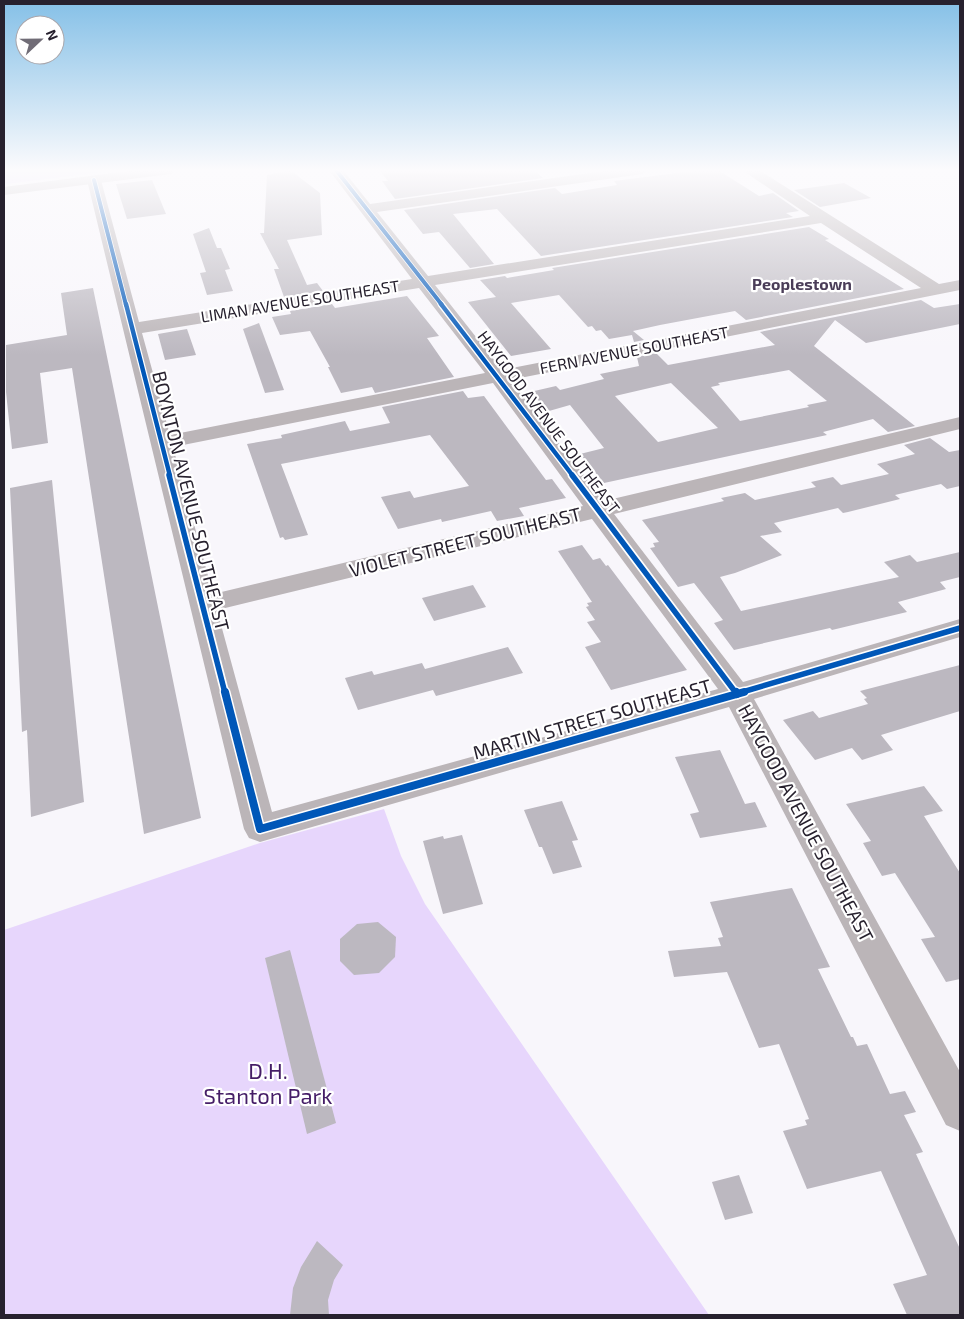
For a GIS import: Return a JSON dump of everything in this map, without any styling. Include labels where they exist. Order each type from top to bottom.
[{"type":"street","name":"BOYNTON AVENUE SOUTHEAST","points":[[107,232],[260,829]]},
{"type":"street","name":"HAYGOOD AVENUE SOUTHEAST","points":[[384,232],[498,377],[736,694],[960,1111]]},
{"type":"street","name":"LIMAN AVENUE SOUTHEAST","points":[[131,329],[737,232]]},
{"type":"street","points":[[844,232],[936,290]]},
{"type":"street","name":"FERN AVENUE SOUTHEAST","points":[[161,443],[960,285]]},
{"type":"street","name":"VIOLET STREET SOUTHEAST","points":[[203,605],[960,423]]},
{"type":"street","name":"MARTIN STREET SOUTHEAST","points":[[260,829],[736,694],[960,628]]},
{"type":"green space","name":"D.H. Stanton Park","points":[[384,809],[401,856],[425,904],[709,1315],[4,1315],[4,930],[260,843]]},
{"type":"building","points":[[200,232],[210,232],[217,248],[221,248],[230,269],[225,270],[233,291],[207,295],[200,273],[206,272],[193,234]]},
{"type":"building","points":[[322,232],[322,235],[287,240],[307,285],[317,283],[323,291],[284,297],[274,269],[279,269],[260,233]]},
{"type":"building","points":[[421,232],[467,232],[494,264],[470,268],[439,232],[423,234]]},
{"type":"building","points":[[518,232],[699,232],[541,256]]},
{"type":"building","points":[[780,232],[817,232],[829,239],[825,240],[904,289],[746,320],[735,311],[660,325],[633,331],[644,340],[634,342],[632,335],[609,339],[601,330],[596,331],[592,326],[588,327],[559,295],[511,303],[551,349],[511,356],[468,302],[496,297],[480,280],[505,276],[507,278],[554,270],[552,268]]},
{"type":"building","points":[[93,288],[201,818],[144,834],[72,368],[40,373],[48,443],[12,449],[6,392],[6,345],[67,335],[61,293]]},
{"type":"building","points":[[407,296],[439,336],[427,338],[454,377],[375,393],[372,387],[341,393],[328,367],[330,367],[310,331],[280,335],[272,317],[291,314],[290,311],[332,304],[335,308]]},
{"type":"building","points":[[921,300],[934,308],[960,304],[960,324],[866,343],[835,320],[814,346],[915,426],[888,432],[873,419],[823,432],[827,435],[604,483],[580,454],[604,448],[570,405],[549,411],[530,392],[556,386],[560,390],[604,379],[600,374],[639,366],[637,357],[656,353],[668,365],[775,345],[760,332]],"holes":[[[789,370],[827,401],[807,405],[809,407],[740,421],[711,387],[720,385],[718,383]],[[671,383],[718,428],[658,442],[615,396]]]},
{"type":"building","points":[[259,323],[284,390],[265,393],[243,329]]},
{"type":"building","points":[[187,329],[196,355],[165,360],[158,334]]},
{"type":"building","points":[[463,391],[468,398],[484,396],[546,480],[552,479],[566,498],[519,508],[524,516],[497,521],[491,511],[442,522],[441,519],[398,529],[381,497],[410,491],[414,498],[469,486],[430,435],[281,464],[308,535],[285,540],[283,537],[280,538],[247,444],[282,438],[281,435],[345,421],[350,431],[390,423],[382,407]]},
{"type":"building","points":[[930,438],[949,452],[960,450],[960,486],[947,489],[941,484],[895,495],[900,499],[848,512],[843,513],[838,508],[774,523],[782,532],[760,536],[782,555],[720,577],[741,611],[899,577],[884,562],[910,555],[917,562],[960,552],[960,577],[940,582],[946,589],[898,602],[907,612],[734,650],[714,623],[723,620],[694,583],[678,587],[650,548],[655,547],[653,543],[659,542],[642,520],[724,501],[721,498],[745,493],[755,500],[816,487],[811,482],[833,477],[841,485],[889,474],[877,464],[915,454],[904,445]]},
{"type":"building","points":[[52,480],[84,802],[31,817],[27,730],[22,732],[10,488]]},
{"type":"building","points":[[582,545],[593,560],[600,558],[606,566],[608,565],[687,670],[611,690],[585,647],[601,642],[587,622],[595,620],[586,607],[589,606],[587,603],[592,602],[558,551]]},
{"type":"building","points":[[473,585],[486,607],[434,621],[422,598]]},
{"type":"building","points":[[508,647],[523,673],[436,696],[433,690],[358,710],[345,678],[372,671],[374,675],[422,663],[425,669]]},
{"type":"building","points":[[960,665],[960,711],[881,735],[893,750],[862,760],[852,748],[815,760],[783,720],[813,711],[819,718],[868,704],[864,699],[867,698],[860,691]]},
{"type":"building","points":[[720,750],[745,804],[755,802],[767,827],[700,838],[690,814],[699,812],[675,757]]},
{"type":"building","points":[[924,786],[943,811],[924,816],[960,873],[960,979],[946,982],[921,939],[935,937],[895,873],[882,876],[863,843],[871,841],[846,804]]},
{"type":"building","points":[[562,801],[578,840],[572,841],[582,867],[553,874],[542,847],[539,847],[524,810]]},
{"type":"building","points":[[462,835],[483,904],[443,914],[423,841],[443,836],[444,839]]},
{"type":"building","points":[[792,888],[830,967],[818,969],[851,1037],[853,1037],[857,1046],[867,1044],[890,1094],[905,1091],[916,1112],[904,1115],[923,1152],[916,1154],[960,1249],[960,1315],[907,1315],[893,1284],[927,1275],[881,1171],[807,1189],[783,1131],[807,1125],[805,1120],[809,1119],[779,1044],[759,1048],[727,972],[674,977],[668,951],[721,946],[718,938],[723,937],[710,902]]},
{"type":"building","points":[[378,922],[396,937],[395,957],[379,973],[354,975],[340,961],[340,939],[357,924]]},
{"type":"building","points":[[290,950],[336,1123],[307,1134],[265,958]]},
{"type":"building","points":[[739,1175],[753,1213],[725,1220],[712,1182]]},
{"type":"building","points":[[317,1241],[343,1265],[334,1280],[328,1300],[329,1315],[290,1315],[293,1288],[301,1267]]},
{"type":"cycle path","points":[[107,232],[260,829],[737,694],[960,628]]},
{"type":"cycle path","points":[[384,232],[498,377],[737,694]]},
{"type":"district","name":"Peoplestown","points":[[802,284]]}]
